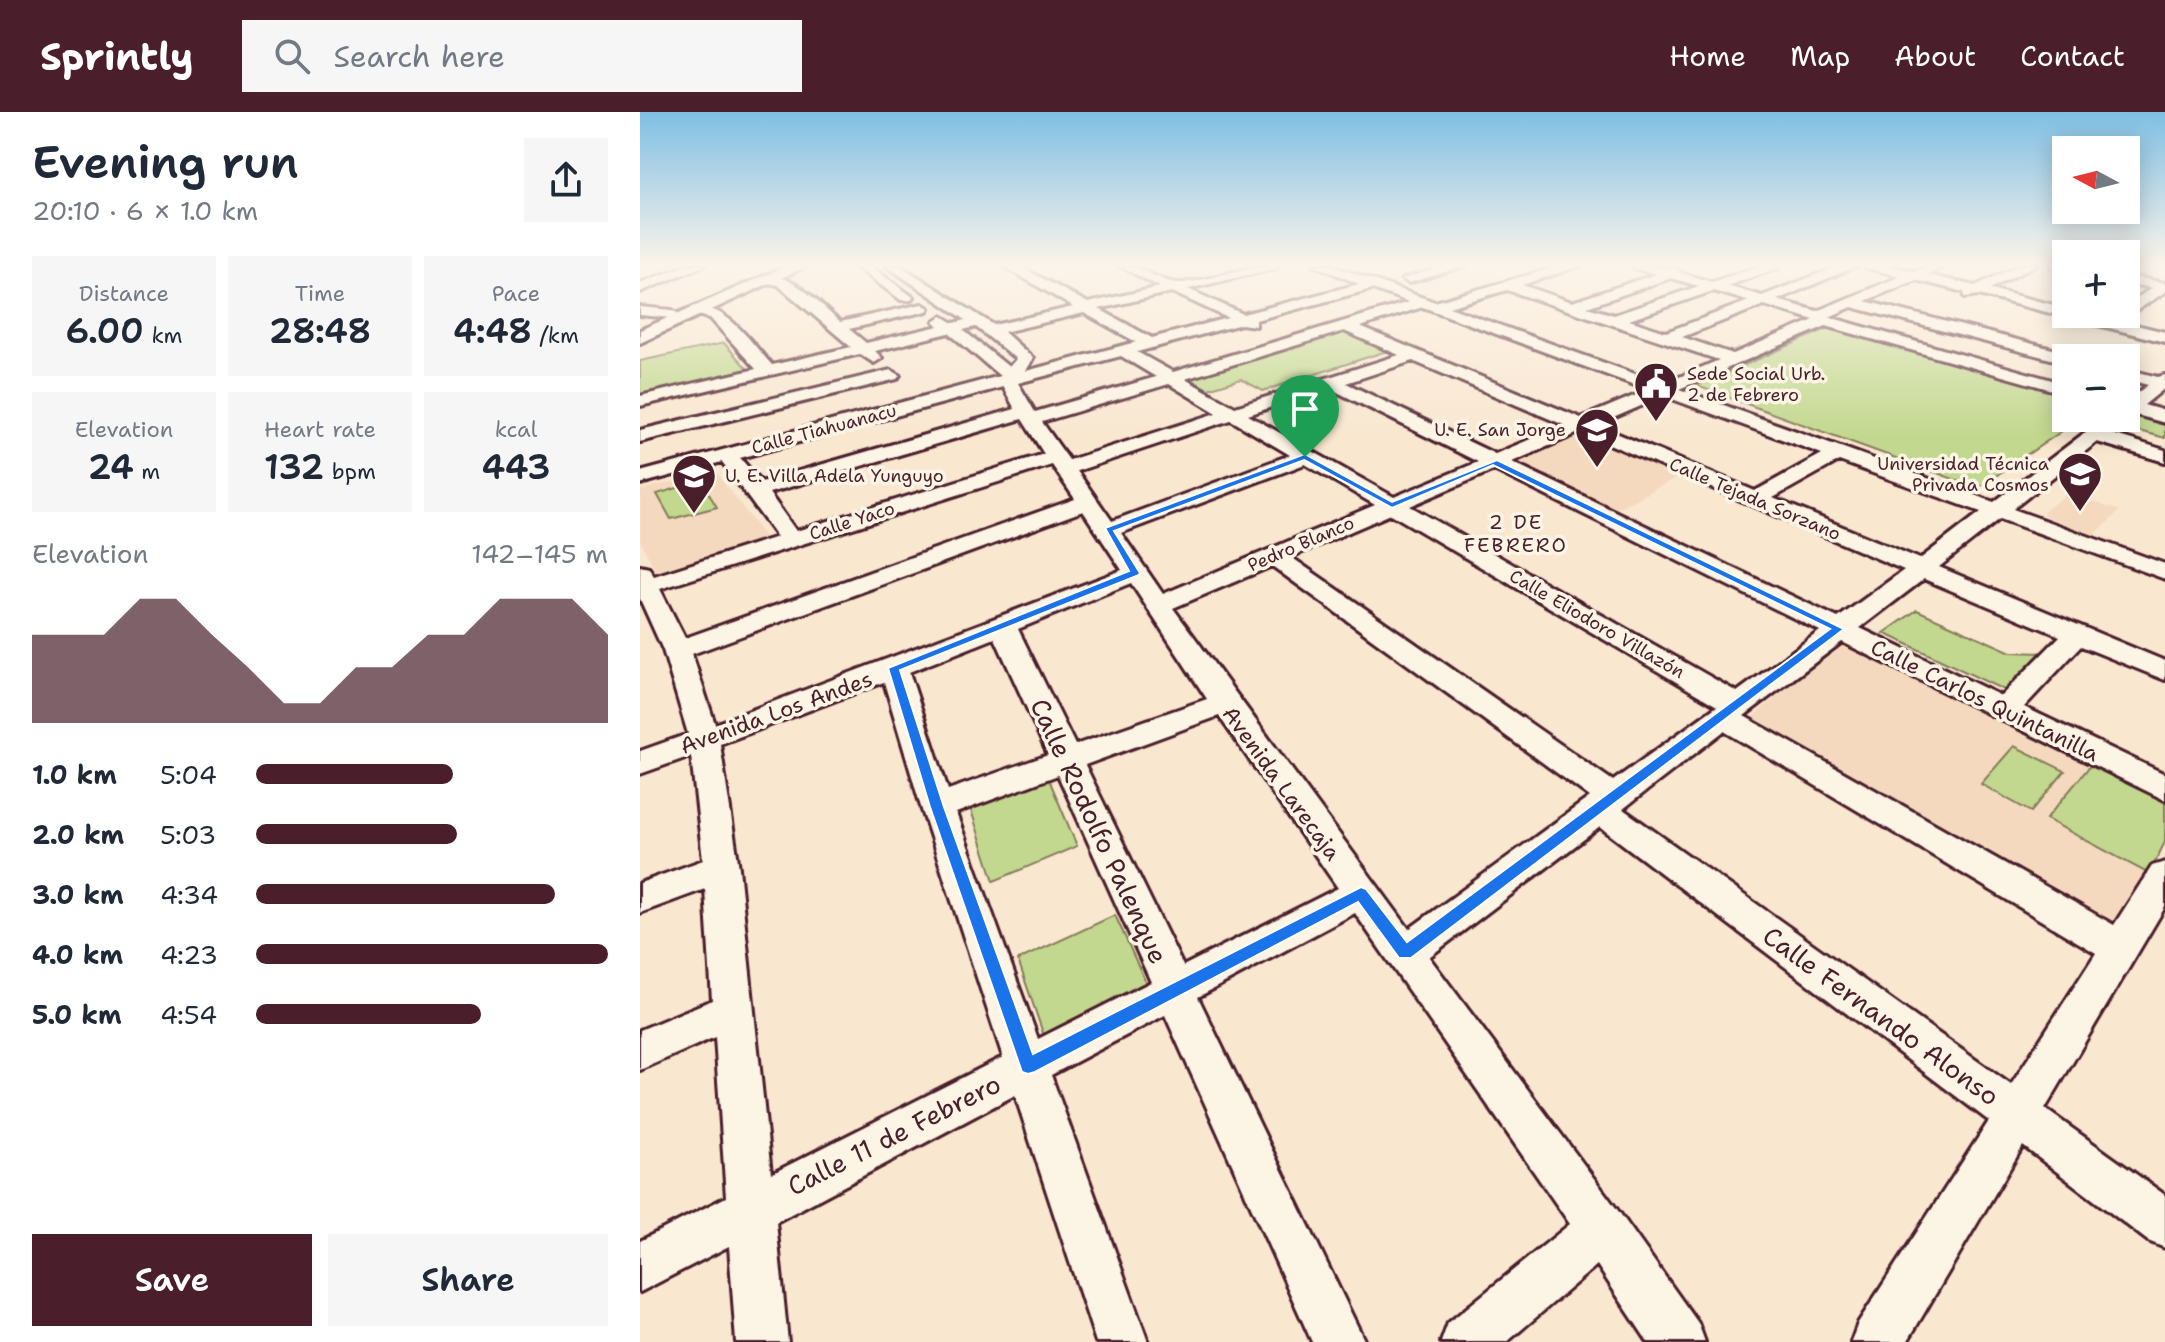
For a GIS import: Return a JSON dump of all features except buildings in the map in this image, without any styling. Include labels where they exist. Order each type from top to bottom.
[{"type":"main road","points":[[640,337],[673,322]]},
{"type":"street","points":[[723,322],[768,371]]},
{"type":"street","points":[[831,322],[907,388]]},
{"type":"street","points":[[836,327],[857,322]]},
{"type":"street","name":"Avenida Larecaja","points":[[944,322],[1008,377],[1029,416],[1157,606],[1602,1229],[1679,1342]]},
{"type":"street","points":[[980,322],[1025,358],[1019,369],[1008,377]]},
{"type":"street","points":[[640,401],[953,328],[1005,322]]},
{"type":"street","points":[[1113,322],[1151,344]]},
{"type":"street","name":"Calle Tiahuanacu","points":[[640,478],[727,455],[907,388],[1008,377],[1230,322]]},
{"type":"street","points":[[1250,322],[1293,342]]},
{"type":"street","points":[[756,490],[1171,378],[1359,322]]},
{"type":"street","points":[[1483,322],[2162,567]]},
{"type":"street","points":[[1617,322],[1731,359]]},
{"type":"street","points":[[1666,338],[1706,322]]},
{"type":"street","name":"Pedro Blanco","points":[[1157,606],[1811,322]]},
{"type":"street","points":[[1836,322],[2052,385]]},
{"type":"street","points":[[1952,322],[2052,346]]},
{"type":"street","name":"Calle Tejada Sorzano","points":[[1345,326],[2165,671]]},
{"type":"street","points":[[2140,326],[2165,337]]},
{"type":"street","points":[[2078,344],[2101,328]]},
{"type":"street","name":"Calle Eliodoro Villazón","points":[[1124,351],[1392,505],[2121,948]]},
{"type":"street","name":"Calle Yaco","points":[[643,579],[1232,414],[1414,355]]},
{"type":"street","points":[[2140,377],[2163,381]]},
{"type":"street","points":[[2140,398],[2163,381]]},
{"type":"street","name":"Calle Carlos Quintanilla","points":[[1330,382],[2165,788]]},
{"type":"street","points":[[640,436],[907,388]]},
{"type":"street","points":[[2140,413],[2165,417]]},
{"type":"street","points":[[1405,953],[1922,569],[2098,432]]},
{"type":"street","points":[[2094,435],[2165,456]]},
{"type":"street","points":[[1756,499],[1840,452]]},
{"type":"street","points":[[727,455],[756,490],[790,540]]},
{"type":"street","points":[[677,650],[1098,516],[1305,457]]},
{"type":"street","name":"Calle Fernando Alonso","points":[[1274,556],[2165,1224]]},
{"type":"street","name":"Avenida Los Andes","points":[[640,763],[1135,573]]},
{"type":"street","points":[[643,579],[677,650],[704,738],[721,868],[762,1342]]},
{"type":"street","name":"Calle Rodolfo Palenque","points":[[1003,625],[1339,1342]]},
{"type":"street","points":[[2004,710],[2077,634]]},
{"type":"street","points":[[894,668],[937,807],[1122,1342]]},
{"type":"street","points":[[937,807],[1225,703]]},
{"type":"street","points":[[640,898],[721,868]]},
{"type":"street","points":[[1877,1342],[2165,876]]},
{"type":"street","name":"Calle 11 de Febrero","points":[[640,1267],[1361,893]]},
{"type":"street","points":[[640,1050],[733,1010]]},
{"type":"street","points":[[1467,1342],[1602,1229]]},
{"type":"shaded area","name":"U. E. San Jorge","points":[[1579,432],[1684,474],[1612,511],[1511,462]]},
{"type":"shaded area","name":"U. E. Villa Adela Yunguyo","points":[[715,471],[775,550],[663,586],[640,540],[640,490]]},
{"type":"shaded area","name":"Universidad Técnica Privada Cosmos","points":[[2068,493],[2120,511],[2093,536],[2045,516],[2043,512]]},
{"type":"shaded area","points":[[1846,638],[2165,796],[2165,842],[2114,929],[1753,724],[1751,718]]},
{"type":"green space","points":[[1339,326],[1393,349],[1263,391],[1241,379],[1208,389],[1179,373]]},
{"type":"green space","points":[[1834,326],[2052,388],[2052,432],[2060,432],[1978,488],[1697,386]]},
{"type":"green space","points":[[724,343],[751,373],[640,397],[640,361]]},
{"type":"green space","points":[[2140,414],[2165,421],[2165,438],[2140,431]]},
{"type":"green space","points":[[701,481],[717,507],[671,519],[657,494]]},
{"type":"green space","points":[[1917,610],[2011,652],[2047,653],[2010,693],[1884,633]]},
{"type":"green space","points":[[2014,746],[2065,771],[2031,812],[1981,784]]},
{"type":"green space","points":[[2094,761],[2165,796],[2165,842],[2149,874],[2046,819]]},
{"type":"green space","points":[[1048,777],[1077,846],[994,881],[970,807]]},
{"type":"green space","points":[[1115,915],[1147,985],[1044,1036],[1018,960]]},
{"type":"place","name":"Sede Social Urb. 2 de Febrero","points":[[1656,423]]},
{"type":"place","name":"U. E. San Jorge","points":[[1597,469]]},
{"type":"place","name":"Universidad Técnica Privada Cosmos","points":[[2080,513]]},
{"type":"place","name":"U. E. Villa Adela Yunguyo","points":[[694,515]]},
{"type":"district","name":"2 DE FEBRERO","points":[[1516,534]]},
{"type":"route","points":[[1305,457],[1392,505],[1494,462],[1838,629],[1405,953],[1361,893],[1028,1066],[937,807],[894,668],[1135,573],[1108,530],[1305,457]]}]
